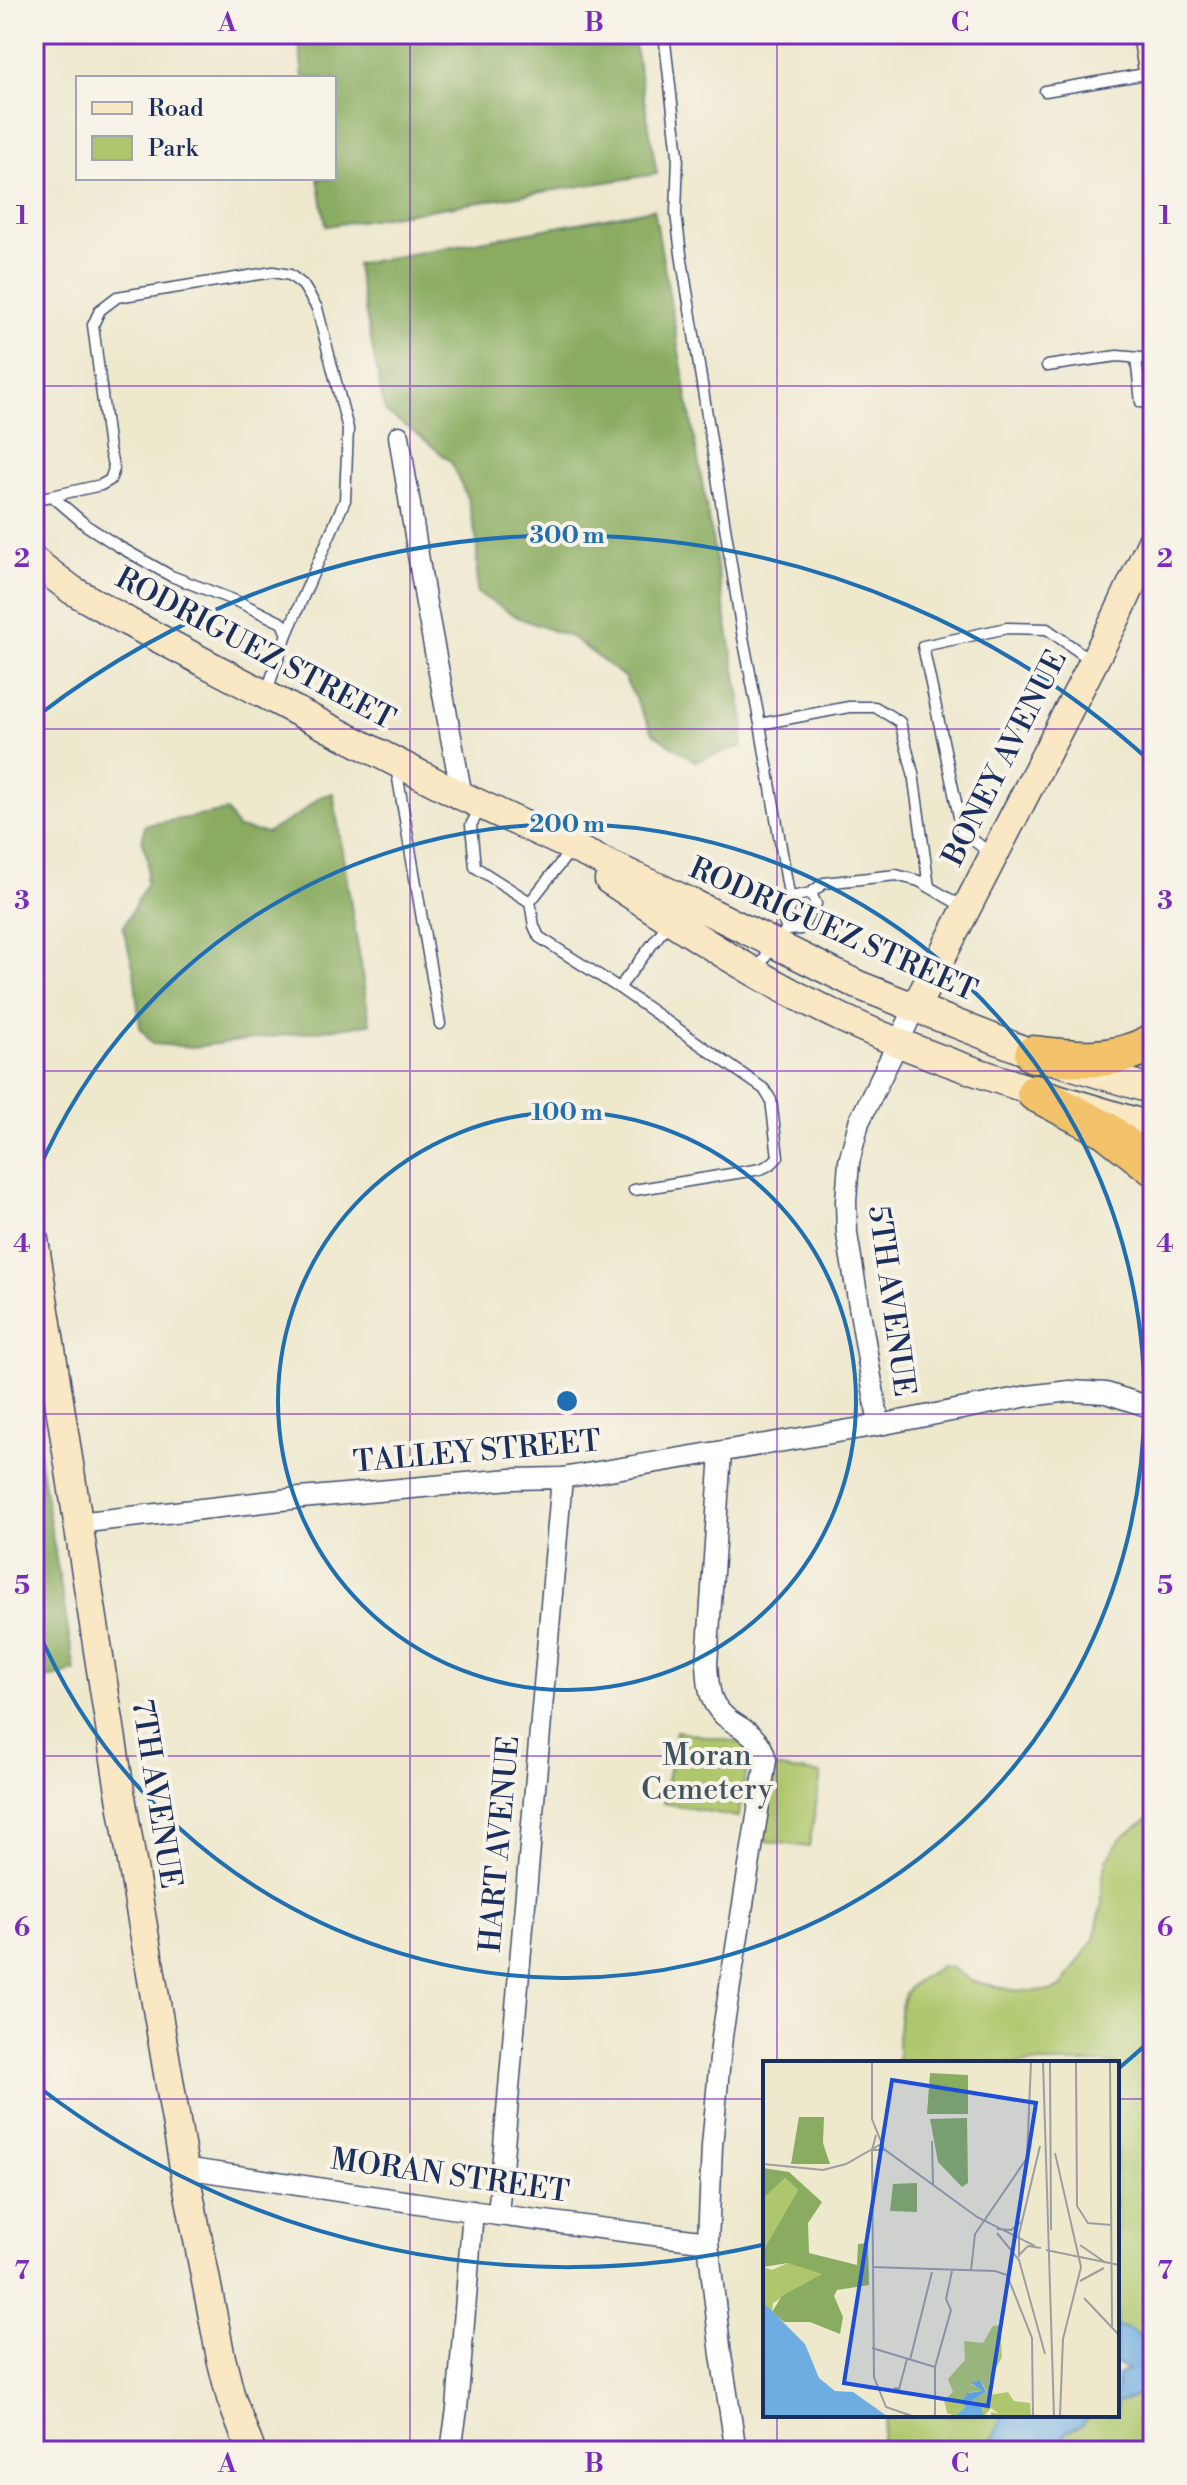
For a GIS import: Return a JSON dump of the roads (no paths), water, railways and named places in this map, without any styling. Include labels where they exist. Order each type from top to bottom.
[{"type":"highway","points":[[1033,1054],[1077,1060],[1117,1057],[1153,1042]]},
{"type":"highway","points":[[1035,1093],[1106,1130],[1153,1167]]},
{"type":"main road","points":[[1147,34],[1153,72]]},
{"type":"main road","name":"BONEY AVENUE","points":[[915,1008],[1094,662],[1153,539]]},
{"type":"main road","name":"RODRIGUEZ STREET","points":[[34,561],[72,590],[128,622],[535,831],[678,910],[756,972],[841,1018],[899,1043],[1035,1093],[1153,1127]]},
{"type":"main road","points":[[34,574],[72,590]]},
{"type":"main road","name":"RODRIGUEZ STREET","points":[[678,910],[780,937],[858,985],[1033,1054],[1153,1090]]},
{"type":"main road","name":"7TH AVENUE","points":[[34,1240],[77,1523],[184,2168],[221,2358],[231,2398],[251,2451]]},
{"type":"street","points":[[399,436],[425,598],[472,800]]},
{"type":"street","name":"5TH AVENUE","points":[[879,1425],[847,1234],[849,1162],[859,1122],[915,1008]]},
{"type":"street","points":[[879,1425],[1028,1396],[1070,1391],[1106,1393],[1153,1408]]},
{"type":"street","name":"TALLEY STREET","points":[[77,1523],[290,1499],[511,1479],[562,1478],[879,1425]]},
{"type":"street","points":[[721,1452],[707,1664],[709,1685],[714,1703],[726,1717],[756,1738],[763,1747],[766,1760],[722,2036],[712,2146],[708,2242],[736,2451]]},
{"type":"street","name":"HART AVENUE","points":[[498,2215],[562,1478]]},
{"type":"street","name":"MORAN STREET","points":[[184,2168],[498,2215],[708,2242]]},
{"type":"street","points":[[451,2451],[473,2211]]},
{"type":"lane","points":[[664,34],[678,155],[676,214],[681,254],[742,632],[791,906]]},
{"type":"lane","points":[[1045,91],[1153,72]]},
{"type":"lane","points":[[34,499],[101,485],[110,480],[114,469],[93,325],[100,310],[117,297],[273,272],[290,275],[303,285],[317,308],[348,429],[345,500],[287,634],[266,695]]},
{"type":"lane","points":[[1047,366],[1117,356],[1153,359]]},
{"type":"lane","points":[[1136,358],[1141,402],[1153,404]]},
{"type":"lane","points":[[52,496],[87,526],[118,546],[171,576],[241,603],[282,623],[287,634]]},
{"type":"lane","points":[[993,856],[962,831],[923,646],[1007,628],[1047,629],[1094,662]]},
{"type":"lane","points":[[760,724],[849,707],[875,707],[900,722],[913,773],[929,887]]},
{"type":"lane","points":[[395,761],[440,1024]]},
{"type":"lane","points":[[472,800],[475,867],[530,902],[539,937],[619,988],[764,1089],[771,1100],[778,1157],[771,1164],[761,1169],[634,1190]]},
{"type":"lane","points":[[530,902],[571,851]]},
{"type":"lane","points":[[756,972],[780,937],[783,919],[796,896],[811,893],[824,883],[896,875],[919,881],[966,908]]},
{"type":"lane","points":[[780,937],[801,929],[816,904],[811,893]]},
{"type":"lane","points":[[619,988],[678,910]]},
{"type":"water","points":[[1119,2326],[1129,2329],[1146,2342],[1152,2351],[1154,2370],[1142,2391],[1119,2402],[1119,2374],[1129,2370],[1119,2365]]},
{"type":"water","points":[[1001,2417],[1088,2417],[1082,2426],[1066,2432],[1058,2446],[1046,2451],[983,2451],[995,2435]]},
{"type":"park label","name":"Moran Cemetery","points":[[707,1773]]}]
